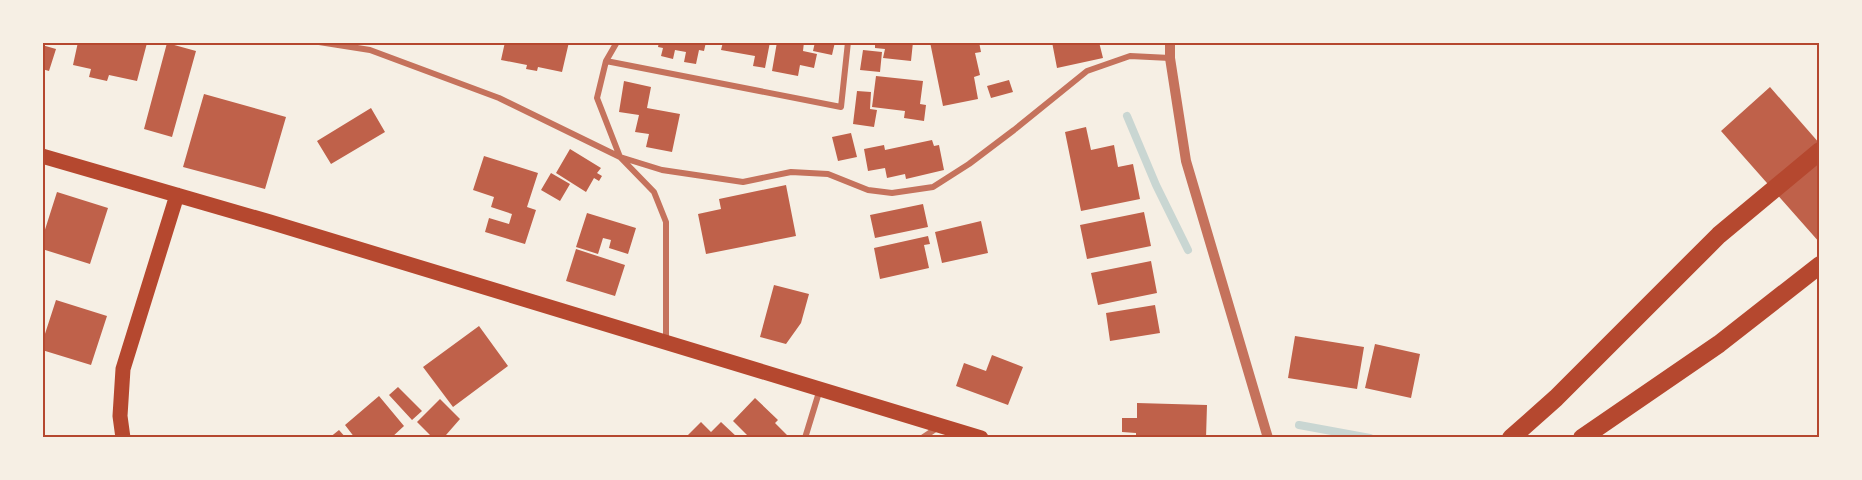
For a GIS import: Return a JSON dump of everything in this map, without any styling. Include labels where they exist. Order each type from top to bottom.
[{"type":"highway","points":[[1511,438],[1556,398],[1719,235],[1820,151]]},
{"type":"highway","points":[[1584,436],[1719,344],[1820,265]]},
{"type":"main road","points":[[42,156],[981,438]]},
{"type":"main road","points":[[123,438],[120,416],[123,369],[177,195]]},
{"type":"street","points":[[319,42],[370,50],[499,98],[620,157],[662,170],[743,182],[791,172],[828,174],[868,190],[892,193],[933,187],[969,164],[1087,71],[1131,56],[1170,58]]},
{"type":"street","points":[[617,42],[606,61],[597,98],[620,157],[654,192],[666,222],[666,343]]},
{"type":"street","points":[[606,61],[841,107],[848,42]]},
{"type":"street","points":[[1170,42],[1170,58],[1186,161],[1268,438]]},
{"type":"street","points":[[805,438],[820,389]]},
{"type":"street","points":[[922,438],[940,426]]},
{"type":"building","points":[[78,42],[147,43],[137,81],[109,75],[107,81],[89,77],[91,69],[73,65]]},
{"type":"building","points":[[505,42],[569,42],[562,72],[538,67],[537,71],[526,69],[527,65],[501,60]]},
{"type":"building","points":[[659,42],[706,42],[704,51],[699,50],[696,64],[684,62],[686,52],[675,50],[673,59],[661,56],[663,48],[658,47]]},
{"type":"building","points":[[723,42],[770,42],[765,68],[753,66],[755,56],[721,50]]},
{"type":"building","points":[[777,42],[804,42],[803,51],[817,54],[814,68],[800,65],[798,76],[772,71]]},
{"type":"building","points":[[815,42],[835,42],[832,55],[813,51]]},
{"type":"building","points":[[875,42],[913,42],[911,61],[883,58],[885,49],[875,48]]},
{"type":"building","points":[[930,42],[979,42],[981,52],[975,53],[980,75],[974,77],[978,99],[943,106]]},
{"type":"building","points":[[1052,42],[1099,42],[1103,58],[1057,68]]},
{"type":"building","points":[[167,43],[196,51],[172,137],[144,129]]},
{"type":"building","points":[[42,45],[56,49],[49,71],[42,69]]},
{"type":"building","points":[[863,50],[882,52],[880,72],[860,70]]},
{"type":"building","points":[[876,76],[923,81],[920,104],[926,105],[924,121],[904,118],[905,111],[872,107]]},
{"type":"building","points":[[1009,80],[1013,92],[991,98],[987,86]]},
{"type":"building","points":[[624,81],[651,87],[647,108],[680,114],[672,152],[646,147],[649,134],[635,132],[639,115],[619,112]]},
{"type":"building","points":[[1770,87],[1820,144],[1820,243],[1721,131]]},
{"type":"building","points":[[857,91],[871,92],[870,109],[877,110],[874,127],[853,124]]},
{"type":"building","points":[[204,94],[286,117],[265,189],[183,167]]},
{"type":"building","points":[[371,108],[385,132],[331,164],[317,141]]},
{"type":"building","points":[[1086,127],[1091,150],[1114,145],[1118,167],[1133,164],[1140,199],[1081,211],[1065,132]]},
{"type":"building","points":[[851,133],[857,157],[838,161],[832,137]]},
{"type":"building","points":[[932,140],[934,146],[939,145],[944,170],[906,179],[905,174],[887,178],[885,168],[868,171],[864,149],[884,145],[885,150]]},
{"type":"building","points":[[570,149],[601,168],[597,173],[602,176],[599,181],[594,178],[586,192],[556,173]]},
{"type":"building","points":[[484,156],[538,173],[527,207],[536,210],[525,244],[485,232],[489,218],[509,224],[512,214],[491,207],[494,197],[473,190]]},
{"type":"building","points":[[551,173],[570,184],[560,201],[541,190]]},
{"type":"building","points":[[786,185],[796,236],[706,254],[698,214],[721,209],[719,199]]},
{"type":"building","points":[[57,192],[108,208],[90,264],[42,249],[42,239]]},
{"type":"building","points":[[923,204],[928,227],[875,238],[870,215]]},
{"type":"building","points":[[1144,212],[1151,246],[1087,259],[1080,225]]},
{"type":"building","points":[[587,213],[636,228],[628,254],[609,248],[611,240],[603,238],[598,254],[576,247]]},
{"type":"building","points":[[981,221],[988,253],[942,263],[935,232]]},
{"type":"building","points":[[928,236],[930,244],[924,245],[929,268],[880,279],[874,248]]},
{"type":"building","points":[[576,249],[625,265],[615,296],[566,281]]},
{"type":"building","points":[[1151,261],[1157,293],[1098,305],[1091,273]]},
{"type":"building","points":[[774,285],[809,294],[801,323],[786,344],[760,337]]},
{"type":"building","points":[[56,300],[107,316],[91,365],[42,350],[42,343]]},
{"type":"building","points":[[1155,305],[1160,333],[1110,341],[1106,313]]},
{"type":"building","points":[[479,326],[508,366],[453,407],[423,367]]},
{"type":"building","points":[[1295,336],[1364,347],[1357,389],[1288,378]]},
{"type":"building","points":[[1375,344],[1420,354],[1411,398],[1365,388]]},
{"type":"building","points":[[992,355],[1023,367],[1008,405],[956,386],[964,363],[986,371]]},
{"type":"building","points":[[398,387],[422,411],[412,420],[389,395]]},
{"type":"building","points":[[379,396],[404,426],[391,438],[355,438],[345,425]]},
{"type":"building","points":[[755,398],[778,420],[775,423],[789,437],[750,438],[733,421]]},
{"type":"building","points":[[440,399],[460,419],[446,435],[449,438],[433,438],[417,422]]},
{"type":"building","points":[[1137,403],[1207,405],[1206,438],[1136,438],[1136,433],[1122,432],[1122,418],[1137,418]]},
{"type":"building","points":[[701,422],[711,432],[721,422],[738,438],[685,438]]},
{"type":"building","points":[[339,430],[346,438],[329,438]]},
{"type":"waterway","points":[[1127,116],[1156,185],[1188,250]]},
{"type":"waterway","points":[[1299,425],[1370,438]]}]
